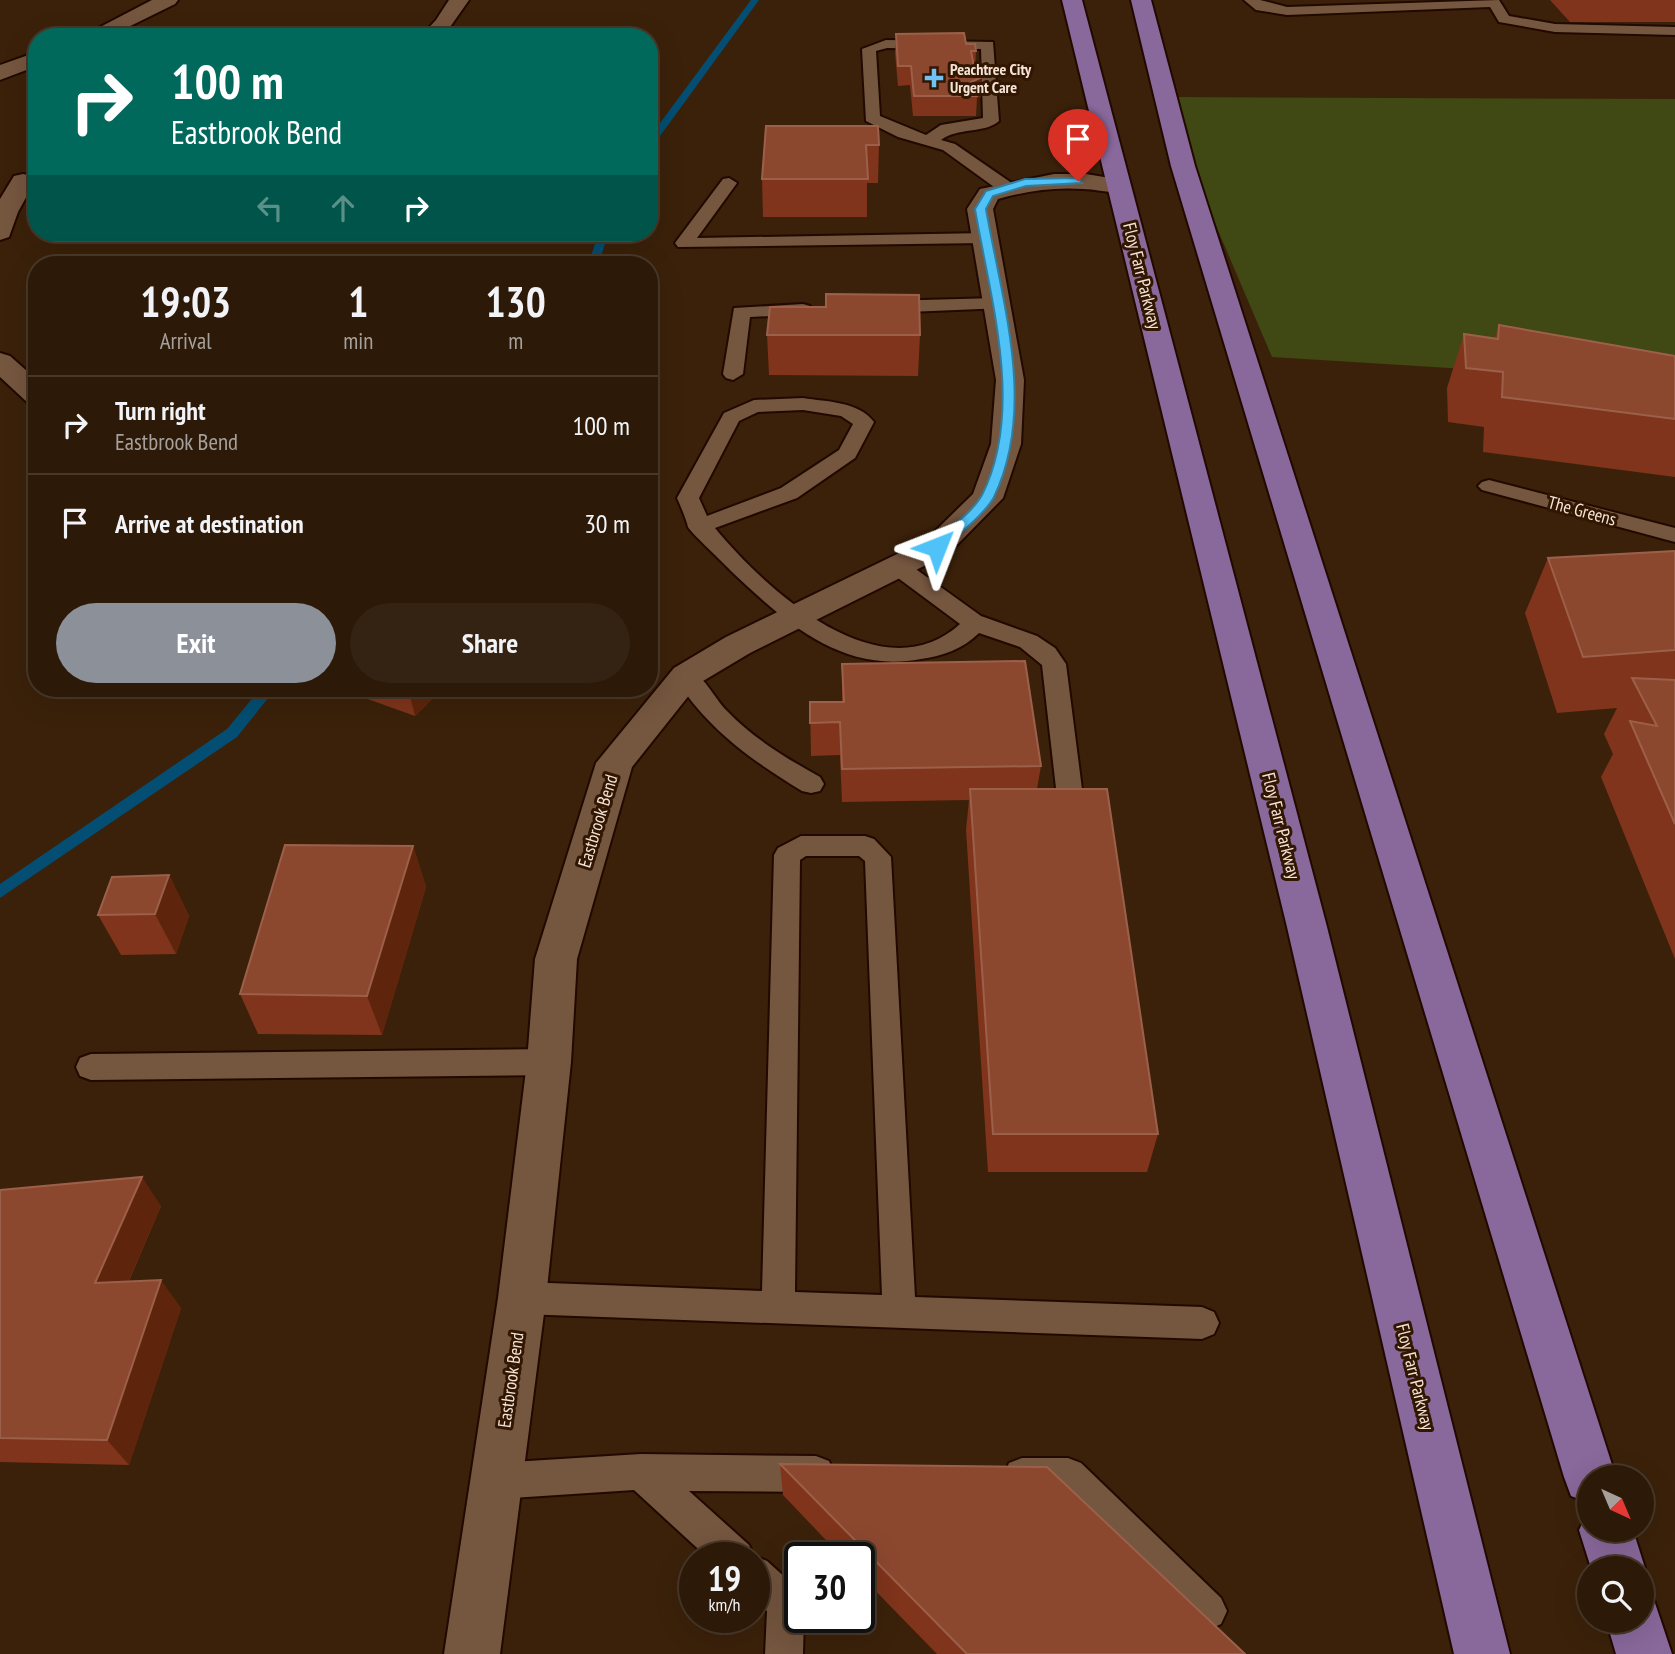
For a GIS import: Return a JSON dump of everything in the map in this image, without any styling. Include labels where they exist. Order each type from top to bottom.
[{"type":"main road","name":"Floy Farr Parkway","points":[[1072,0],[1303,913],[1482,1654]]},
{"type":"main road","points":[[1137,12],[1586,1465]]},
{"type":"main road","points":[[1638,1633],[1644,1654]]},
{"type":"street","points":[[109,28],[168,0]]},
{"type":"street","points":[[440,28],[459,0]]},
{"type":"street","points":[[0,73],[28,62]]},
{"type":"street","points":[[0,232],[5,212],[20,180]]},
{"type":"street","name":"Eastbrook Bend","points":[[472,1654],[522,1298],[549,1062],[556,959],[615,763],[686,676],[738,645],[937,547],[987,498],[1006,444],[1010,380],[980,209],[989,194],[1025,183],[1062,180],[1119,186]]},
{"type":"street","points":[[0,362],[28,388]]},
{"type":"lane","points":[[1251,0],[1261,7],[1287,11],[1492,1]]},
{"type":"lane","points":[[1476,0],[1492,1]]},
{"type":"lane","points":[[1492,1],[1504,19],[1555,28],[1675,31]]},
{"type":"lane","points":[[929,141],[947,128],[991,121],[988,45],[886,44],[869,49],[872,118],[904,134],[949,147],[1007,188]]},
{"type":"lane","points":[[729,183],[684,243],[986,237]]},
{"type":"lane","points":[[862,308],[997,303]]},
{"type":"lane","points":[[733,374],[741,312],[822,309]]},
{"type":"lane","points":[[699,526],[789,493],[848,454],[864,422],[847,411],[803,404],[754,406],[731,417],[688,498],[699,526],[793,618],[832,641],[878,654],[923,652],[950,644],[968,631],[975,622]]},
{"type":"lane","name":"The Greens","points":[[1489,486],[1675,535]]},
{"type":"lane","points":[[898,567],[975,622],[996,632],[1028,640],[1049,654],[1054,664],[1070,797]]},
{"type":"lane","points":[[686,676],[705,703],[744,745],[811,784]]},
{"type":"lane","points":[[778,1309],[787,855],[802,846],[865,846],[877,857],[899,1313]]},
{"type":"lane","points":[[91,1067],[549,1062]]},
{"type":"lane","points":[[522,1298],[1202,1324]]},
{"type":"lane","points":[[641,1472],[718,1542]]},
{"type":"lane","points":[[497,1480],[641,1472],[848,1474]]},
{"type":"lane","points":[[985,1475],[1068,1476],[1208,1611]]},
{"type":"lane","points":[[770,1588],[786,1603],[784,1654]]},
{"type":"green space","points":[[1161,97],[1675,99],[1675,382],[1272,357]]},
{"type":"building","name":"Peachtree City Urgent Care","points":[[964,33],[966,44],[975,44],[976,51],[971,51],[974,67],[964,67],[979,72],[982,77],[969,83],[976,85],[977,96],[914,96],[911,66],[898,66],[896,34]]},
{"type":"building","points":[[766,126],[878,126],[879,145],[866,145],[868,179],[762,179]]},
{"type":"building","points":[[826,294],[919,295],[920,335],[767,335],[770,307],[826,307]]},
{"type":"building","points":[[1499,325],[1675,356],[1675,419],[1502,397],[1503,372],[1466,368],[1464,334],[1498,339]]},
{"type":"building","points":[[1675,551],[1675,650],[1583,657],[1548,558]]},
{"type":"building","points":[[1025,661],[1041,766],[842,769],[840,722],[810,723],[810,702],[844,702],[842,664]]},
{"type":"building","points":[[1632,678],[1675,680],[1675,824],[1630,721],[1657,726]]},
{"type":"building","points":[[970,789],[1107,789],[1158,1134],[993,1134]]},
{"type":"building","points":[[285,845],[413,846],[367,996],[240,994]]},
{"type":"building","points":[[169,875],[155,914],[98,915],[112,877]]},
{"type":"building","points":[[142,1177],[95,1283],[161,1280],[107,1440],[0,1438],[0,1190]]},
{"type":"building","points":[[780,1464],[1047,1467],[1245,1654],[967,1654],[875,1561],[875,1542],[857,1542]]},
{"type":"waterway","points":[[658,133],[755,0]]},
{"type":"waterway","points":[[596,256],[601,242]]},
{"type":"waterway","points":[[0,892],[232,733],[262,697]]},
{"type":"place","name":"Peachtree City Urgent Care","points":[[934,78]]},
{"type":"route","points":[[937,547],[987,498],[1006,444],[1010,380],[980,209],[989,194],[1025,183],[1078,181]]}]
